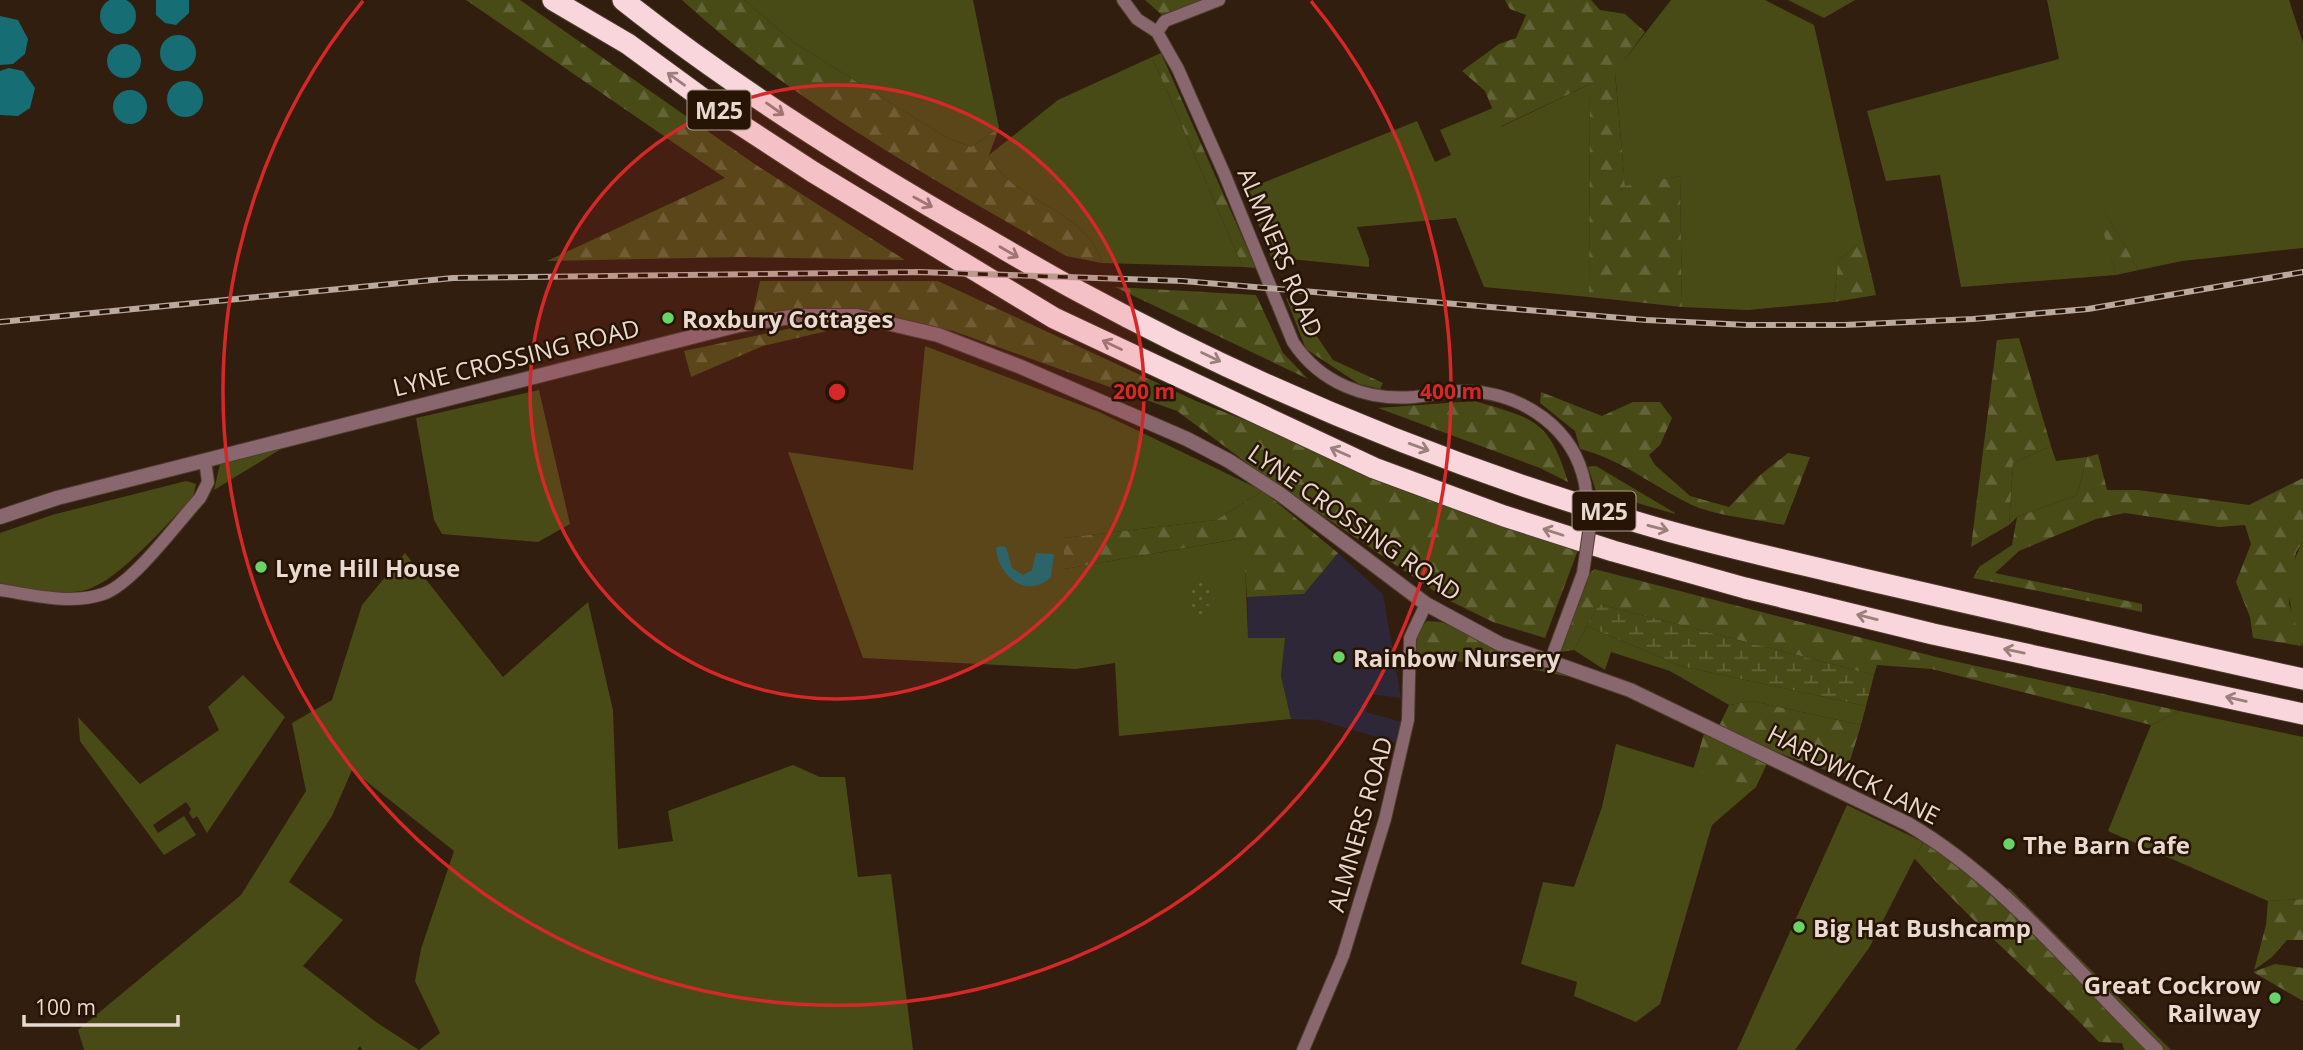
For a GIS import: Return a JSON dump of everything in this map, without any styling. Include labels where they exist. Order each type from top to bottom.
[{"type":"highway","points":[[553,0],[628,44]]},
{"type":"highway","name":"M25","points":[[581,0],[628,44],[721,111],[813,172],[1055,318],[1374,468],[1516,520],[1745,587],[1933,634],[2303,714]]},
{"type":"highway","name":"M25","points":[[623,0],[665,33],[807,131],[874,173],[1073,288],[1216,360],[1363,426],[1517,483],[1642,524],[1954,600],[2303,678]]},
{"type":"highway","points":[[647,0],[719,69]]},
{"type":"street","points":[[1123,0],[1137,19],[1157,32],[1166,21],[1219,0]]},
{"type":"street","name":"ALMNERS ROAD","points":[[1157,32],[1199,115],[1288,330],[1305,360],[1346,388],[1376,396],[1410,397],[1467,391],[1502,396],[1536,410],[1565,439],[1578,460],[1585,484],[1590,525],[1583,573],[1550,662]]},
{"type":"street","name":"LYNE CROSSING ROAD","points":[[0,517],[57,498],[739,324],[797,316],[857,316],[938,335],[1187,439],[1230,461],[1280,494],[1426,604],[1500,644],[1550,662]]},
{"type":"street","points":[[0,590],[85,598],[104,594],[122,584],[200,498],[208,482],[205,460]]},
{"type":"street","name":"ALMNERS ROAD","points":[[1303,1050],[1343,956],[1385,819],[1406,736],[1410,638],[1426,604]]},
{"type":"street","name":"HARDWICK LANE","points":[[1550,662],[1630,690],[1842,789],[1927,835],[2002,895],[2156,1050]]},
{"type":"shaded area","name":"Rainbow Nursery","points":[[1338,553],[1383,594],[1401,698],[1370,694],[1366,712],[1402,722],[1397,743],[1319,720],[1291,719],[1281,676],[1285,638],[1248,638],[1247,597],[1304,594]]},
{"type":"green space","points":[[466,0],[520,0],[756,165],[905,260],[740,257],[547,261],[725,178]]},
{"type":"green space","points":[[682,0],[744,0],[796,44],[949,139],[971,147],[999,128],[989,155],[1000,171],[1014,185],[1081,230],[1094,245],[1102,263],[1066,256],[866,138],[771,73]]},
{"type":"green space","points":[[744,0],[973,0],[999,128],[971,147],[949,139],[796,44]]},
{"type":"green space","points":[[1145,0],[1201,0],[1162,15]]},
{"type":"green space","points":[[1505,0],[1591,0],[1600,10],[1625,14],[1645,32],[1615,73],[1625,186],[1680,176],[1682,307],[1589,297],[1590,84],[1500,127],[1485,91],[1462,71],[1499,44],[1516,38],[1526,15],[1510,9]]},
{"type":"green space","points":[[1671,0],[1765,0],[1814,25],[1863,240],[1838,261],[1834,302],[1748,310],[1682,307],[1680,176],[1625,187],[1615,72]]},
{"type":"green space","points":[[1788,0],[1855,0],[1824,18]]},
{"type":"green space","points":[[2047,0],[2289,0],[2303,43],[2303,248],[2182,261],[2139,270],[2092,191],[2116,275],[1961,287],[1940,175],[1886,181],[1867,111],[2059,59]]},
{"type":"green space","points":[[1161,53],[1256,268],[1243,267],[1152,57]]},
{"type":"green space","points":[[1152,57],[1243,267],[1102,263],[1094,245],[1081,230],[1014,185],[989,155],[1058,100]]},
{"type":"green space","points":[[1590,84],[1589,297],[1484,287],[1456,218],[1357,227],[1369,259],[1369,267],[1271,257],[1245,190],[1417,121],[1435,162],[1451,155],[1440,130],[1493,108],[1501,127]]},
{"type":"green space","points":[[2090,187],[2139,270],[2116,275]]},
{"type":"green space","points":[[1863,240],[1876,295],[1834,302],[1838,261]]},
{"type":"green space","points":[[760,281],[938,281],[1196,401],[1578,550],[1545,638],[1493,622],[1446,599],[1266,477],[1177,411],[953,331],[845,308],[753,313]]},
{"type":"green space","points":[[1115,287],[1256,295],[1283,353],[1308,379]]},
{"type":"green space","points":[[1286,298],[1292,300],[1333,360],[1383,383],[1380,389],[1359,384],[1306,349]]},
{"type":"green space","points":[[806,325],[827,331],[763,346],[691,377],[684,351]]},
{"type":"green space","points":[[2019,338],[2051,446],[2013,463],[2009,525],[1971,547],[1997,340]]},
{"type":"green space","points":[[925,346],[1099,412],[1263,491],[1216,520],[1064,538],[1064,569],[1244,538],[1248,638],[1285,638],[1281,676],[1291,719],[1119,736],[1115,663],[1076,669],[863,658],[788,452],[913,470]]},
{"type":"green space","points":[[539,390],[570,524],[538,542],[442,534],[434,520],[416,418]]},
{"type":"green space","points":[[1541,392],[1602,416],[1633,402],[1660,402],[1672,418],[1660,445],[1649,455],[1655,465],[1690,496],[1729,507],[1759,476],[1788,453],[1810,457],[1784,525],[1725,515],[1692,505],[1609,459],[1580,449],[1575,431],[1540,403]]},
{"type":"green space","points":[[1475,401],[1512,412],[1546,433],[1554,445],[1568,482],[1540,468],[1378,408]]},
{"type":"green space","points":[[2051,446],[2056,461],[2087,457],[2077,495],[2017,517],[2009,525],[2013,463]]},
{"type":"green space","points":[[281,449],[214,490],[220,464]]},
{"type":"green space","points":[[2098,454],[2107,490],[2138,490],[2249,505],[2303,478],[2303,542],[2296,552],[2289,604],[2302,646],[2253,638],[2250,617],[2236,582],[2251,544],[2245,525],[2219,527],[2125,513],[2096,519],[2019,551],[1995,573],[2142,604],[2142,612],[1973,578],[1979,567],[2012,545],[2017,517],[2077,495],[2087,457]]},
{"type":"green space","points":[[1596,466],[1675,514],[1596,491],[1588,467]]},
{"type":"green space","points":[[186,481],[196,484],[193,497],[141,551],[96,586],[82,591],[62,592],[0,585],[0,533],[52,515]]},
{"type":"green space","points":[[1263,491],[1338,553],[1304,594],[1247,597],[1243,538],[1064,569],[1064,538],[1216,520]]},
{"type":"green space","points":[[2303,542],[2303,646],[2293,622],[2290,594],[2293,567]]},
{"type":"green space","points":[[405,553],[503,677],[588,602],[613,710],[618,849],[673,841],[668,811],[793,765],[820,777],[845,777],[858,877],[891,874],[913,1050],[419,1050],[362,1050],[360,1046],[357,1050],[84,1050],[78,1030],[241,895],[306,791],[292,723],[332,700],[362,605]],"holes":[[[352,770],[454,851],[421,949],[415,981],[440,1033],[419,1050],[376,1022],[303,966],[343,920],[289,882],[332,816]]]},
{"type":"green space","points":[[1594,569],[1940,658],[2180,711],[2151,725],[1932,669],[1877,665],[1874,675],[1599,604],[1574,650],[1560,652],[1589,574]]},
{"type":"green space","points":[[1212,582],[1214,605],[1204,606],[1204,617],[1191,618],[1190,584]]},
{"type":"green space","points":[[1599,604],[1874,675],[1866,706],[1681,666],[1587,626]]},
{"type":"green space","points":[[1427,621],[1441,622],[1575,678],[1526,668],[1423,658],[1414,661],[1418,630]]},
{"type":"green space","points":[[1587,626],[1681,666],[1866,706],[1861,725],[1752,701],[1729,705],[1670,671],[1611,652],[1605,670],[1574,650]]},
{"type":"green space","points":[[243,675],[285,717],[207,833],[197,816],[193,819],[186,802],[153,825],[158,833],[184,816],[196,835],[164,855],[80,741],[78,717],[140,784],[219,730],[208,707]]},
{"type":"green space","points":[[1752,701],[1861,725],[1845,777],[1773,751],[1756,787],[1693,770],[1704,734],[1720,724],[1729,705]]},
{"type":"green space","points":[[2180,711],[2303,737],[2303,899],[2268,901],[2108,831],[2151,725]]},
{"type":"green space","points":[[1616,744],[1756,787],[1712,825],[1660,1004],[1636,1022],[1574,996],[1577,982],[1521,964],[1543,882],[1574,887],[1602,807]]},
{"type":"green space","points":[[1847,805],[1923,842],[1869,948],[1795,1050],[1737,1050]]},
{"type":"green space","points":[[1928,835],[2003,894],[2009,888],[2171,1050],[2124,1050],[2122,1043],[2099,1042],[1914,858]]},
{"type":"green space","points":[[2303,899],[2303,940],[2287,940],[2272,957],[2254,970],[2266,925],[2268,901]]},
{"type":"green space","points":[[2275,964],[2303,968],[2303,1001],[2253,972]]},
{"type":"water","points":[[118,-2],[131,3],[136,16],[131,29],[118,34],[105,29],[100,16],[105,3]]},
{"type":"water","points":[[156,0],[189,0],[189,13],[176,25],[165,23],[156,15]]},
{"type":"water","points":[[0,16],[18,20],[28,39],[25,54],[13,64],[0,65]]},
{"type":"water","points":[[178,35],[191,40],[196,53],[191,66],[178,71],[165,66],[160,53],[165,40]]},
{"type":"water","points":[[124,44],[136,49],[141,61],[136,73],[124,78],[112,73],[107,61],[112,49]]},
{"type":"water","points":[[9,68],[23,71],[35,88],[30,108],[18,116],[0,115],[0,71]]},
{"type":"water","points":[[185,81],[198,86],[203,99],[198,112],[185,117],[172,112],[167,99],[172,86]]},
{"type":"water","points":[[130,90],[142,95],[147,107],[142,119],[130,124],[118,119],[113,107],[118,95]]},
{"type":"water","points":[[1006,547],[1012,568],[1023,575],[1032,570],[1036,553],[1054,554],[1051,577],[1042,584],[1032,586],[1015,582],[1002,568],[996,548]]},
{"type":"railway","points":[[0,322],[453,278],[919,272],[1183,281],[1646,320],[1747,325],[1844,325],[1973,319],[2088,309],[2303,272]]},
{"type":"place","name":"Roxbury Cottages","points":[[668,318]]},
{"type":"place","name":"Lyne Hill House","points":[[261,567]]},
{"type":"place","name":"Rainbow Nursery","points":[[1339,657]]},
{"type":"place","name":"The Barn Cafe","points":[[2009,844]]},
{"type":"place","name":"Big Hat Bushcamp","points":[[1799,927]]},
{"type":"place","name":"Great Cockrow Railway","points":[[2275,998]]}]
